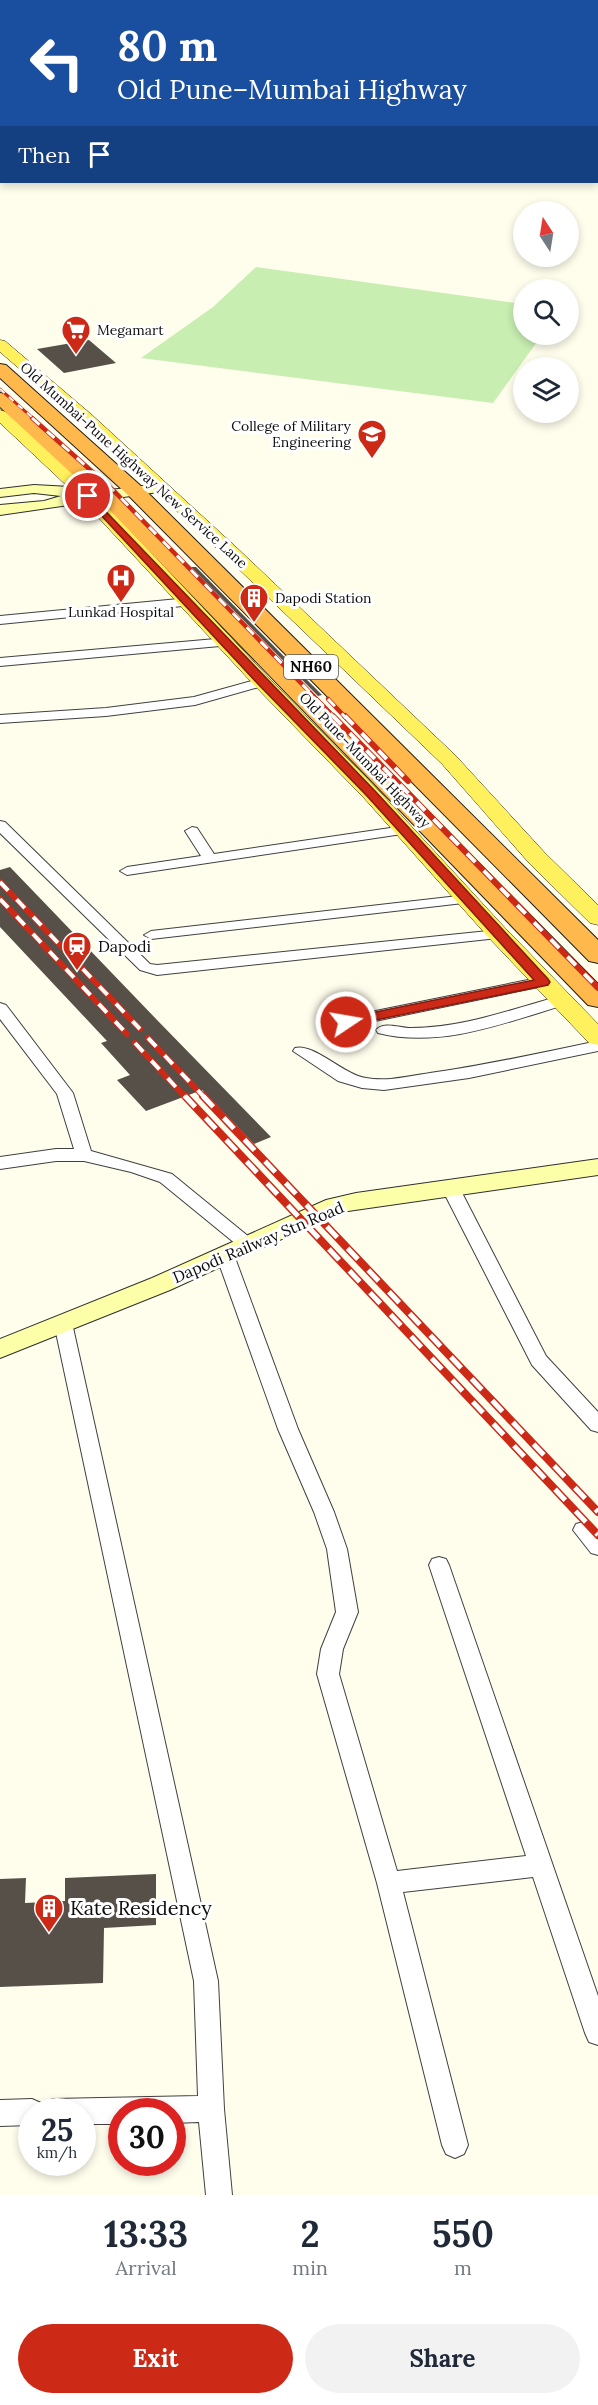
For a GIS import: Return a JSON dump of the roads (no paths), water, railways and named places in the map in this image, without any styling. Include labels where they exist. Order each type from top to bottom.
[{"type":"highway","points":[[0,366],[34,374]]},
{"type":"highway","name":"Old Pune–Mumbai Highway","points":[[0,366],[144,486],[598,955]]},
{"type":"highway","name":"Old Pune–Mumbai Highway","points":[[0,398],[83,493],[598,999]]},
{"type":"main road","name":"Old Mumbai-Pune Highway New Service Lane","points":[[0,344],[86,418],[144,486],[237,557],[449,760],[537,858],[598,918]]},
{"type":"main road","name":"Old Pune–Mumbai Highway","points":[[0,414],[83,493],[189,602],[598,1038]]},
{"type":"main road","points":[[0,499],[144,486]]},
{"type":"main road","points":[[0,493],[34,489],[83,493]]},
{"type":"main road","points":[[0,508],[45,505],[83,493]]},
{"type":"main road","name":"Dapodi Railway Stn Road","points":[[0,1349],[225,1255],[334,1206],[598,1167]]},
{"type":"street","points":[[0,620],[189,602]]},
{"type":"street","points":[[0,647],[4,662],[226,642]]},
{"type":"street","points":[[0,719],[106,712],[195,701],[262,682]]},
{"type":"street","points":[[0,825],[145,967],[158,970],[498,934]]},
{"type":"street","points":[[127,871],[404,830]]},
{"type":"street","points":[[192,831],[210,858]]},
{"type":"street","points":[[151,935],[467,899]]},
{"type":"street","points":[[346,1022],[543,982]]},
{"type":"street","points":[[384,1030],[407,1034],[460,1030],[561,1001]]},
{"type":"street","points":[[0,1008],[66,1093],[84,1155]]},
{"type":"street","points":[[301,1051],[344,1077],[362,1083],[384,1085],[469,1073],[598,1046]]},
{"type":"street","points":[[0,1163],[56,1155],[84,1155],[136,1168],[166,1178],[248,1245]]},
{"type":"street","points":[[450,1188],[539,1360],[598,1425]]},
{"type":"street","points":[[225,1255],[288,1429],[324,1512],[336,1549],[347,1612],[332,1649],[328,1674],[389,1883],[455,2145]]},
{"type":"street","points":[[63,1323],[206,1981],[211,2109],[219,2195]]},
{"type":"street","points":[[583,1530],[598,1546]]},
{"type":"street","points":[[439,1565],[598,2033]]},
{"type":"street","points":[[389,1883],[541,1864]]},
{"type":"street","points":[[96,2111],[211,2109]]},
{"type":"street","points":[[0,2113],[18,2112]]},
{"type":"railway","points":[[0,389],[34,419]]},
{"type":"railway","points":[[32,418],[114,491],[335,718]]},
{"type":"railway","points":[[328,699],[346,718]]},
{"type":"railway","points":[[333,716],[598,988]]},
{"type":"railway","points":[[345,716],[408,781]]},
{"type":"railway","points":[[0,882],[140,1029]]},
{"type":"railway","points":[[0,899],[127,1034]]},
{"type":"railway","points":[[148,1038],[205,1098]]},
{"type":"railway","points":[[135,1043],[186,1098]]},
{"type":"railway","points":[[185,1096],[598,1535]]},
{"type":"railway","points":[[203,1096],[598,1512]]},
{"type":"place","name":"Megamart","points":[[76,356]]},
{"type":"place","name":"College of Military Engineering","points":[[372,460]]},
{"type":"place","name":"Lunkad Hospital","points":[[121,604]]},
{"type":"place","name":"Dapodi Station","points":[[254,624]]},
{"type":"place","name":"Dapodi","points":[[77,972]]},
{"type":"place","name":"Kate Residency","points":[[49,1934]]}]
